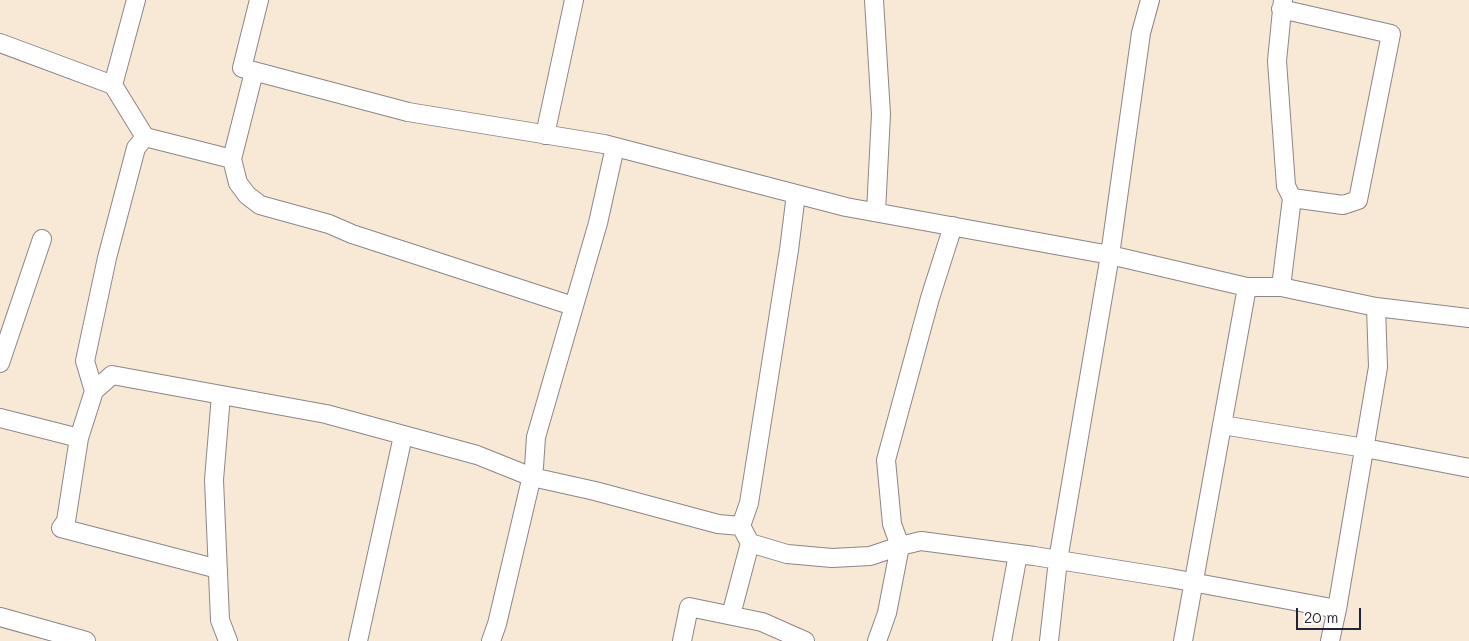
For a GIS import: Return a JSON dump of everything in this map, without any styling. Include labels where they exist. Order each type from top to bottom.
[{"type":"street","points":[[113,85],[136,0]]},
{"type":"street","points":[[259,0],[242,68],[254,72],[408,112],[615,147],[846,207],[1110,255],[1247,287],[1281,287],[1376,308],[1469,318]]},
{"type":"street","points":[[545,135],[574,0]]},
{"type":"street","points":[[874,0],[881,114],[876,212]]},
{"type":"street","points":[[1049,641],[1058,560],[1110,255],[1141,33],[1150,0]]},
{"type":"street","points":[[1281,287],[1292,198],[1286,186],[1277,62],[1282,5],[1391,34],[1358,200],[1343,205],[1292,198]]},
{"type":"street","points":[[0,43],[113,85],[145,137],[232,159]]},
{"type":"street","points":[[254,72],[232,159],[238,183],[247,195],[260,206],[329,224],[352,234],[573,306]]},
{"type":"street","points":[[94,391],[85,360],[107,258],[136,148],[145,137]]},
{"type":"street","points":[[491,641],[497,624],[532,477],[536,437],[598,223],[615,147]]},
{"type":"street","points":[[731,615],[750,543],[741,526],[748,503],[790,250],[796,194]]},
{"type":"street","points":[[877,641],[887,613],[900,546],[892,524],[886,460],[930,298],[953,226]]},
{"type":"street","points":[[0,363],[42,239]]},
{"type":"street","points":[[1183,641],[1247,287]]},
{"type":"street","points":[[1330,641],[1378,367],[1376,308]]},
{"type":"street","points":[[218,569],[61,528],[66,521],[79,438],[94,391],[112,375],[326,414],[478,455],[532,477],[595,491],[709,522],[741,526]]},
{"type":"street","points":[[221,395],[214,480],[220,620],[228,641]]},
{"type":"street","points":[[0,418],[79,438]]},
{"type":"street","points":[[1222,425],[1365,448],[1469,468]]},
{"type":"street","points":[[358,641],[403,436]]},
{"type":"street","points":[[750,543],[788,554],[832,558],[870,556],[921,541],[1058,560],[1194,582],[1337,609]]},
{"type":"street","points":[[1002,641],[1018,554]]},
{"type":"street","points":[[682,641],[689,607],[762,622],[804,641]]},
{"type":"street","points":[[0,617],[86,641]]}]
